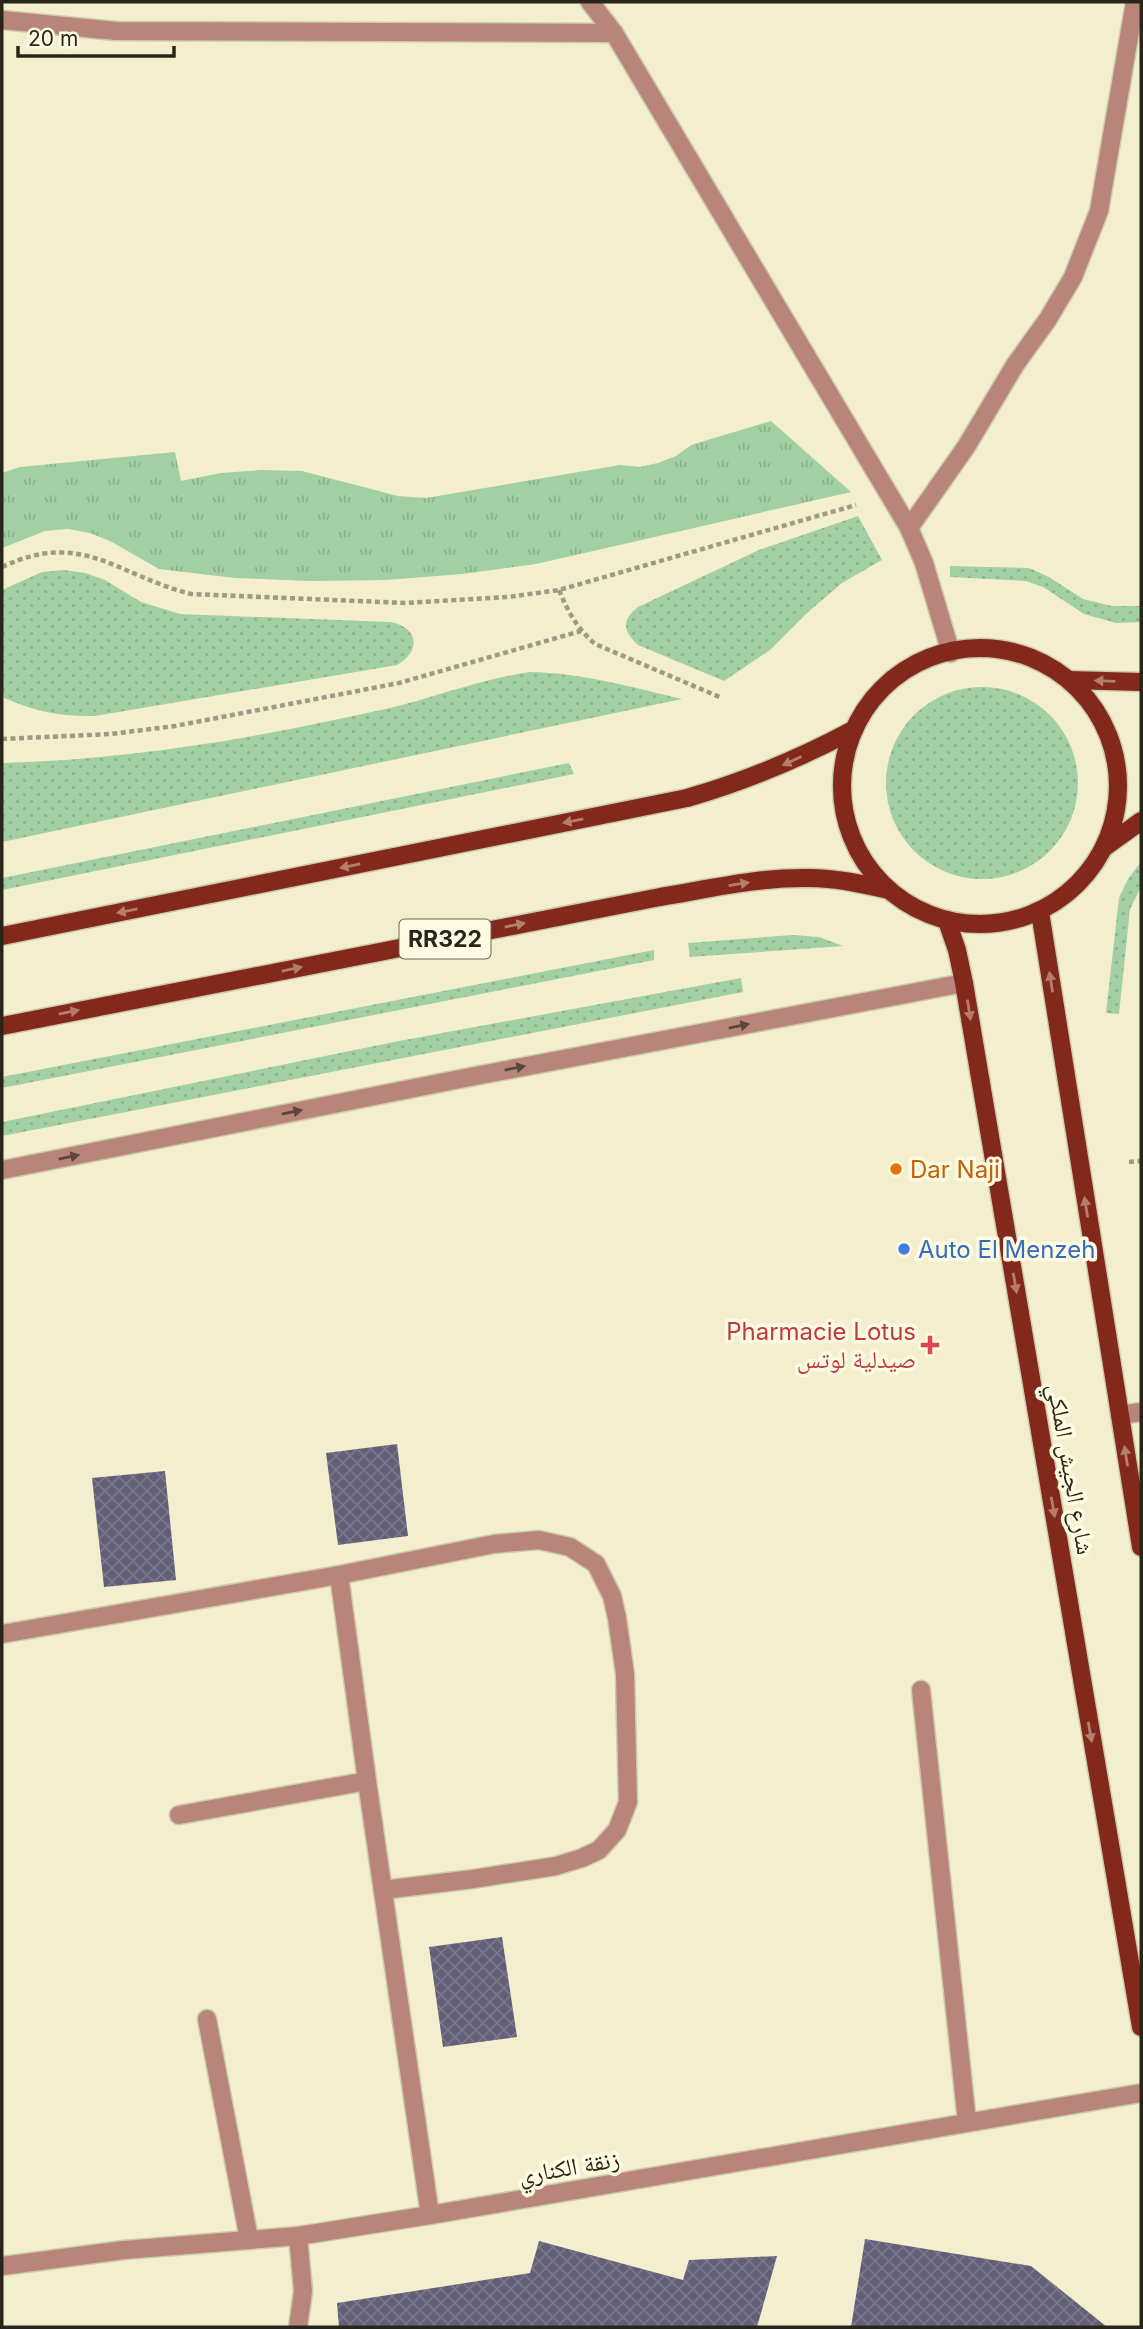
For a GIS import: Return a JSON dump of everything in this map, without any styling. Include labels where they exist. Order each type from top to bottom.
[{"type":"main road","name":"RR322","points":[[975,647],[1009,649],[1041,661],[1069,680],[1090,702],[1106,728],[1116,757],[1119,788],[1116,808],[1105,847],[1088,873],[1066,895],[1040,912],[1010,921],[978,925],[947,920],[916,909],[889,890],[861,857],[845,816],[842,772],[853,730],[868,703],[889,681],[914,663],[975,647]]},
{"type":"main road","points":[[1069,680],[1141,682]]},
{"type":"main road","points":[[2,936],[687,798],[772,770],[853,730]]},
{"type":"main road","name":"RR322","points":[[1105,847],[1141,821]]},
{"type":"main road","name":"RR322","points":[[2,1026],[734,884],[812,878],[889,890]]},
{"type":"main road","points":[[1040,912],[1141,1547]]},
{"type":"main road","name":"شارع الجيش الملكي","points":[[947,920],[964,984],[1141,2027]]},
{"type":"street","points":[[590,2],[614,33],[909,528],[924,563],[951,653]]},
{"type":"street","points":[[909,528],[966,447],[1015,365],[1048,319],[1073,277],[1099,211],[1135,2]]},
{"type":"street","points":[[2,20],[116,31],[614,33]]},
{"type":"street","points":[[2,1170],[484,1074],[964,984]]},
{"type":"street","points":[[1120,1415],[1141,1412]]},
{"type":"street","points":[[2,1634],[339,1575],[494,1544],[539,1541],[570,1548],[596,1564],[612,1596],[625,1674],[628,1802],[617,1830],[599,1850],[556,1866],[383,1890]]},
{"type":"street","points":[[339,1575],[430,2215]]},
{"type":"street","points":[[920,1690],[967,2122]]},
{"type":"street","points":[[180,1815],[367,1781]]},
{"type":"street","points":[[207,2018],[250,2239]]},
{"type":"street","name":"زنقة الكناري","points":[[2,2266],[124,2250],[298,2235],[430,2215],[1141,2093]]},
{"type":"street","points":[[298,2235],[303,2291],[298,2327]]},
{"type":"path","points":[[2,566],[24,556],[49,551],[74,552],[98,558],[163,587],[191,594],[419,603],[470,601],[559,590],[849,508],[889,493]]},
{"type":"path","points":[[559,590],[568,613],[595,644],[722,698]]},
{"type":"path","points":[[2,739],[111,734],[175,726],[399,683],[581,631]]},
{"type":"path","points":[[1129,1162],[1141,1161]]},
{"type":"green space","points":[[771,421],[851,492],[536,564],[386,580],[235,578],[159,569],[112,542],[90,533],[68,529],[45,531],[2,548],[2,473],[20,467],[175,452],[181,481],[221,473],[302,471],[398,496],[426,498],[620,465],[639,467],[658,463],[676,456],[691,445]]},
{"type":"green space","points":[[858,516],[882,560],[842,583],[770,650],[724,681],[638,645],[629,635],[627,621],[638,607],[759,550]]},
{"type":"green space","points":[[950,566],[1029,568],[1049,577],[1083,599],[1112,606],[1141,606],[1141,622],[1116,623],[1084,614],[1043,587],[1026,581],[950,577]]},
{"type":"green space","points":[[64,570],[105,580],[141,602],[180,614],[391,622],[407,629],[414,640],[413,646],[405,659],[397,665],[95,716],[47,712],[2,697],[2,590],[42,572]]},
{"type":"green space","points":[[530,672],[587,678],[682,699],[2,842],[2,763],[166,750],[248,737],[384,709]]},
{"type":"green space","points":[[982,687],[1019,695],[1050,715],[1070,746],[1078,783],[1070,820],[1050,851],[1019,871],[982,879],[945,871],[914,851],[894,820],[886,783],[894,746],[914,715],[945,695]]},
{"type":"green space","points":[[569,763],[574,774],[2,890],[2,878]]},
{"type":"green space","points":[[1141,862],[1141,887],[1130,909],[1119,1014],[1106,1013],[1119,898],[1128,879]]},
{"type":"green space","points":[[793,935],[819,937],[843,946],[690,957],[688,943]]},
{"type":"green space","points":[[654,950],[654,960],[2,1088],[2,1077]]},
{"type":"green space","points":[[741,978],[743,992],[2,1136],[2,1122],[399,1041]]},
{"type":"building","points":[[397,1444],[408,1536],[338,1545],[326,1453]]},
{"type":"building","points":[[165,1471],[176,1580],[104,1587],[92,1478]]},
{"type":"building","points":[[502,1937],[517,2037],[443,2047],[429,1947]]},
{"type":"building","points":[[865,2239],[1031,2266],[1107,2327],[851,2327]]},
{"type":"building","points":[[539,2241],[683,2280],[689,2260],[777,2256],[757,2327],[339,2327],[337,2303],[530,2273]]},
{"type":"place","name":"Dar Naji","points":[[896,1169]]},
{"type":"place","name":"Auto El Menzeh","points":[[904,1249]]},
{"type":"place","name":"Pharmacie Lotus صيدلية لوتس","points":[[930,1345]]}]
